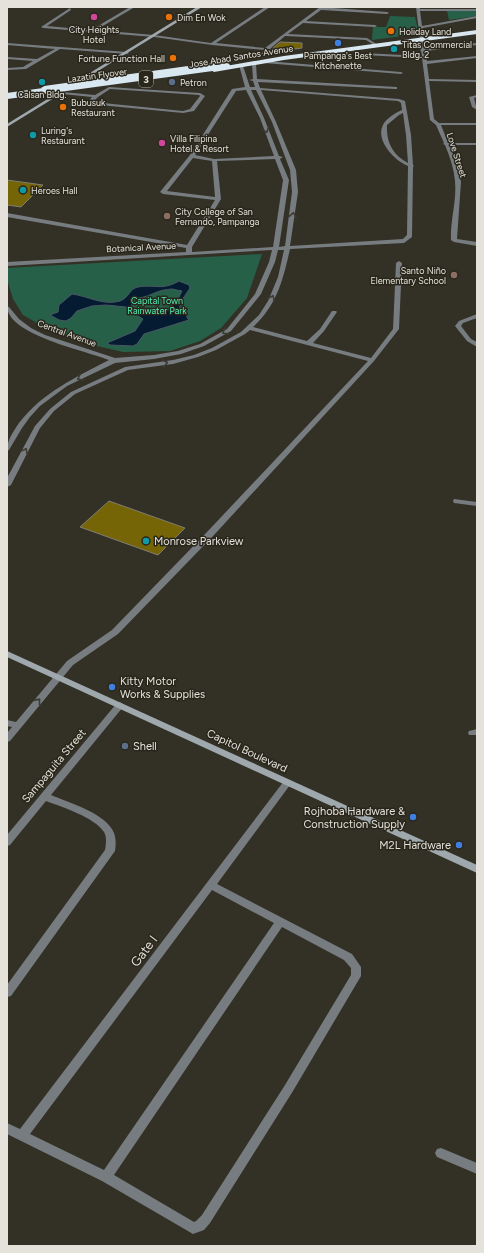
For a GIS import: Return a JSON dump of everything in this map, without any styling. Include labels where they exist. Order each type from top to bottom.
[{"type":"highway","name":"Jose Abad Santos Avenue","points":[[7,95],[241,66],[252,62],[477,31]]},
{"type":"highway","name":"Jose Abad Santos Avenue","points":[[68,88],[222,63],[266,62],[376,44]]},
{"type":"highway","name":"Lazatin Flyover","points":[[7,95],[284,58]]},
{"type":"highway","name":"Lazatin Flyover","points":[[225,65],[252,62]]},
{"type":"main road","points":[[7,126],[200,7]]},
{"type":"main road","name":"Capitol Boulevard","points":[[7,654],[58,676],[287,783],[477,869]]},
{"type":"street","points":[[92,31],[133,7]]},
{"type":"street","points":[[212,44],[268,7]]},
{"type":"street","points":[[70,9],[43,27],[154,36],[265,49],[269,48],[284,35],[322,8],[387,13]]},
{"type":"street","points":[[477,10],[419,8],[422,27],[422,50],[428,80],[477,81]]},
{"type":"street","points":[[422,27],[477,17]]},
{"type":"street","points":[[303,22],[375,26]]},
{"type":"street","points":[[284,35],[367,39],[376,44]]},
{"type":"street","points":[[7,44],[127,53]]},
{"type":"street","points":[[422,50],[477,44]]},
{"type":"street","points":[[7,69],[21,69],[59,48]]},
{"type":"street","points":[[363,54],[424,57]]},
{"type":"street","points":[[425,64],[477,56]]},
{"type":"street","points":[[7,58],[38,60]]},
{"type":"street","points":[[457,59],[459,65]]},
{"type":"street","points":[[7,485],[37,427],[52,410],[73,393],[127,368],[157,365],[196,356],[229,342],[249,328],[270,301],[281,277],[296,192],[293,170],[255,80],[252,62]]},
{"type":"street","points":[[266,62],[401,73]]},
{"type":"street","points":[[7,449],[19,428],[38,405],[65,386],[115,360],[154,357],[179,353],[202,345],[230,330],[258,294],[269,271],[276,248],[286,180],[262,118],[248,88],[241,66]]},
{"type":"street","points":[[245,79],[394,88]]},
{"type":"street","name":"Love Street","points":[[428,80],[432,120],[438,124],[458,180],[458,200],[454,240],[477,244]]},
{"type":"street","points":[[68,88],[96,96],[109,88],[200,94],[202,96],[192,110],[183,112],[89,103],[96,96]]},
{"type":"street","points":[[218,199],[163,192],[192,156],[234,90],[248,88],[399,100],[403,102],[405,110],[412,166],[400,161],[385,142],[385,125],[397,114],[405,110]]},
{"type":"street","points":[[477,96],[472,96],[474,108],[477,109]]},
{"type":"street","points":[[438,124],[477,124]]},
{"type":"street","points":[[445,144],[477,144]]},
{"type":"street","points":[[192,156],[214,160],[287,157]]},
{"type":"street","points":[[7,215],[189,250],[218,199],[214,160]]},
{"type":"street","name":"Botanical Avenue","points":[[7,264],[189,250],[287,248],[407,240],[410,236],[412,166]]},
{"type":"street","points":[[7,739],[70,663],[115,632],[221,522],[372,360],[396,329],[399,263]]},
{"type":"street","name":"Central Avenue","points":[[7,308],[18,322],[36,332],[115,360],[127,368]]},
{"type":"street","points":[[309,344],[322,330],[334,312]]},
{"type":"street","points":[[477,316],[461,322],[458,326],[469,340],[477,345]]},
{"type":"street","points":[[249,328],[372,360]]},
{"type":"street","points":[[457,501],[477,504]]},
{"type":"street","name":"Sampaguita Street","points":[[7,842],[120,705]]},
{"type":"street","points":[[7,722],[18,726]]},
{"type":"street","name":"Gate I","points":[[22,1135],[287,783]]},
{"type":"street","points":[[7,993],[110,851],[111,839],[108,830],[98,820],[44,796]]},
{"type":"street","points":[[7,1128],[106,1177],[193,1228],[200,1226],[206,1219],[289,1088],[356,976],[356,967],[348,957],[211,885]]},
{"type":"street","points":[[106,1177],[280,921]]},
{"type":"street","points":[[441,1153],[477,1169]]},
{"type":"green space","points":[[447,11],[477,11],[477,16],[449,20]]},
{"type":"green space","points":[[390,16],[415,17],[419,34],[372,40],[373,27],[386,27]]},
{"type":"green space","name":"Capital Town Rainwater Park","points":[[262,254],[247,298],[221,328],[200,341],[170,351],[123,352],[84,343],[51,331],[23,315],[13,299],[7,279],[7,268]]},
{"type":"water","points":[[179,281],[189,285],[190,288],[182,300],[179,309],[187,313],[187,318],[189,320],[144,334],[137,344],[133,346],[110,345],[107,343],[135,331],[143,319],[126,307],[106,305],[92,306],[77,311],[66,321],[59,320],[50,315],[58,312],[59,305],[72,294],[102,302],[114,302],[123,300],[135,288],[138,287],[163,287]],"holes":[[[172,289],[182,291],[179,297],[173,302],[172,308],[162,313],[152,314],[141,312],[132,306],[131,301],[161,291]]]},
{"type":"building","points":[[280,42],[302,43],[302,48],[260,54],[271,50]]},
{"type":"building","name":"Heroes Hall","points":[[7,180],[43,185],[21,207],[7,205]]},
{"type":"building","name":"Monrose Parkview","points":[[109,501],[185,528],[158,555],[80,527]]},
{"type":"place","name":"City Heights Hotel","points":[[94,17]]},
{"type":"place","name":"Dim En Wok","points":[[169,17]]},
{"type":"place","name":"Holiday Land","points":[[391,31]]},
{"type":"place","name":"Pampanga's Best Kitchenette","points":[[338,43]]},
{"type":"place","name":"Titas Commercial Bldg. 2","points":[[394,49]]},
{"type":"place","name":"Fortune Function Hall","points":[[173,58]]},
{"type":"place","name":"Calsan Bldg.","points":[[42,82]]},
{"type":"place","name":"Petron","points":[[172,82]]},
{"type":"place","name":"Bubusuk Restaurant","points":[[63,107]]},
{"type":"place","name":"Luring's Restaurant","points":[[33,135]]},
{"type":"place","name":"Villa Filipina Hotel & Resort","points":[[162,143]]},
{"type":"place","name":"Heroes Hall","points":[[23,190]]},
{"type":"place","name":"City College of San Fernando, Pampanga","points":[[167,216]]},
{"type":"place","name":"Santo Niño Elementary School","points":[[454,275]]},
{"type":"place","name":"Monrose Parkview","points":[[146,541]]},
{"type":"place","name":"Kitty Motor Works & Supplies","points":[[112,687]]},
{"type":"place","name":"Shell","points":[[125,746]]},
{"type":"place","name":"Rojhoba Hardware & Construction Supply","points":[[413,817]]},
{"type":"place","name":"M2L Hardware","points":[[459,845]]}]
